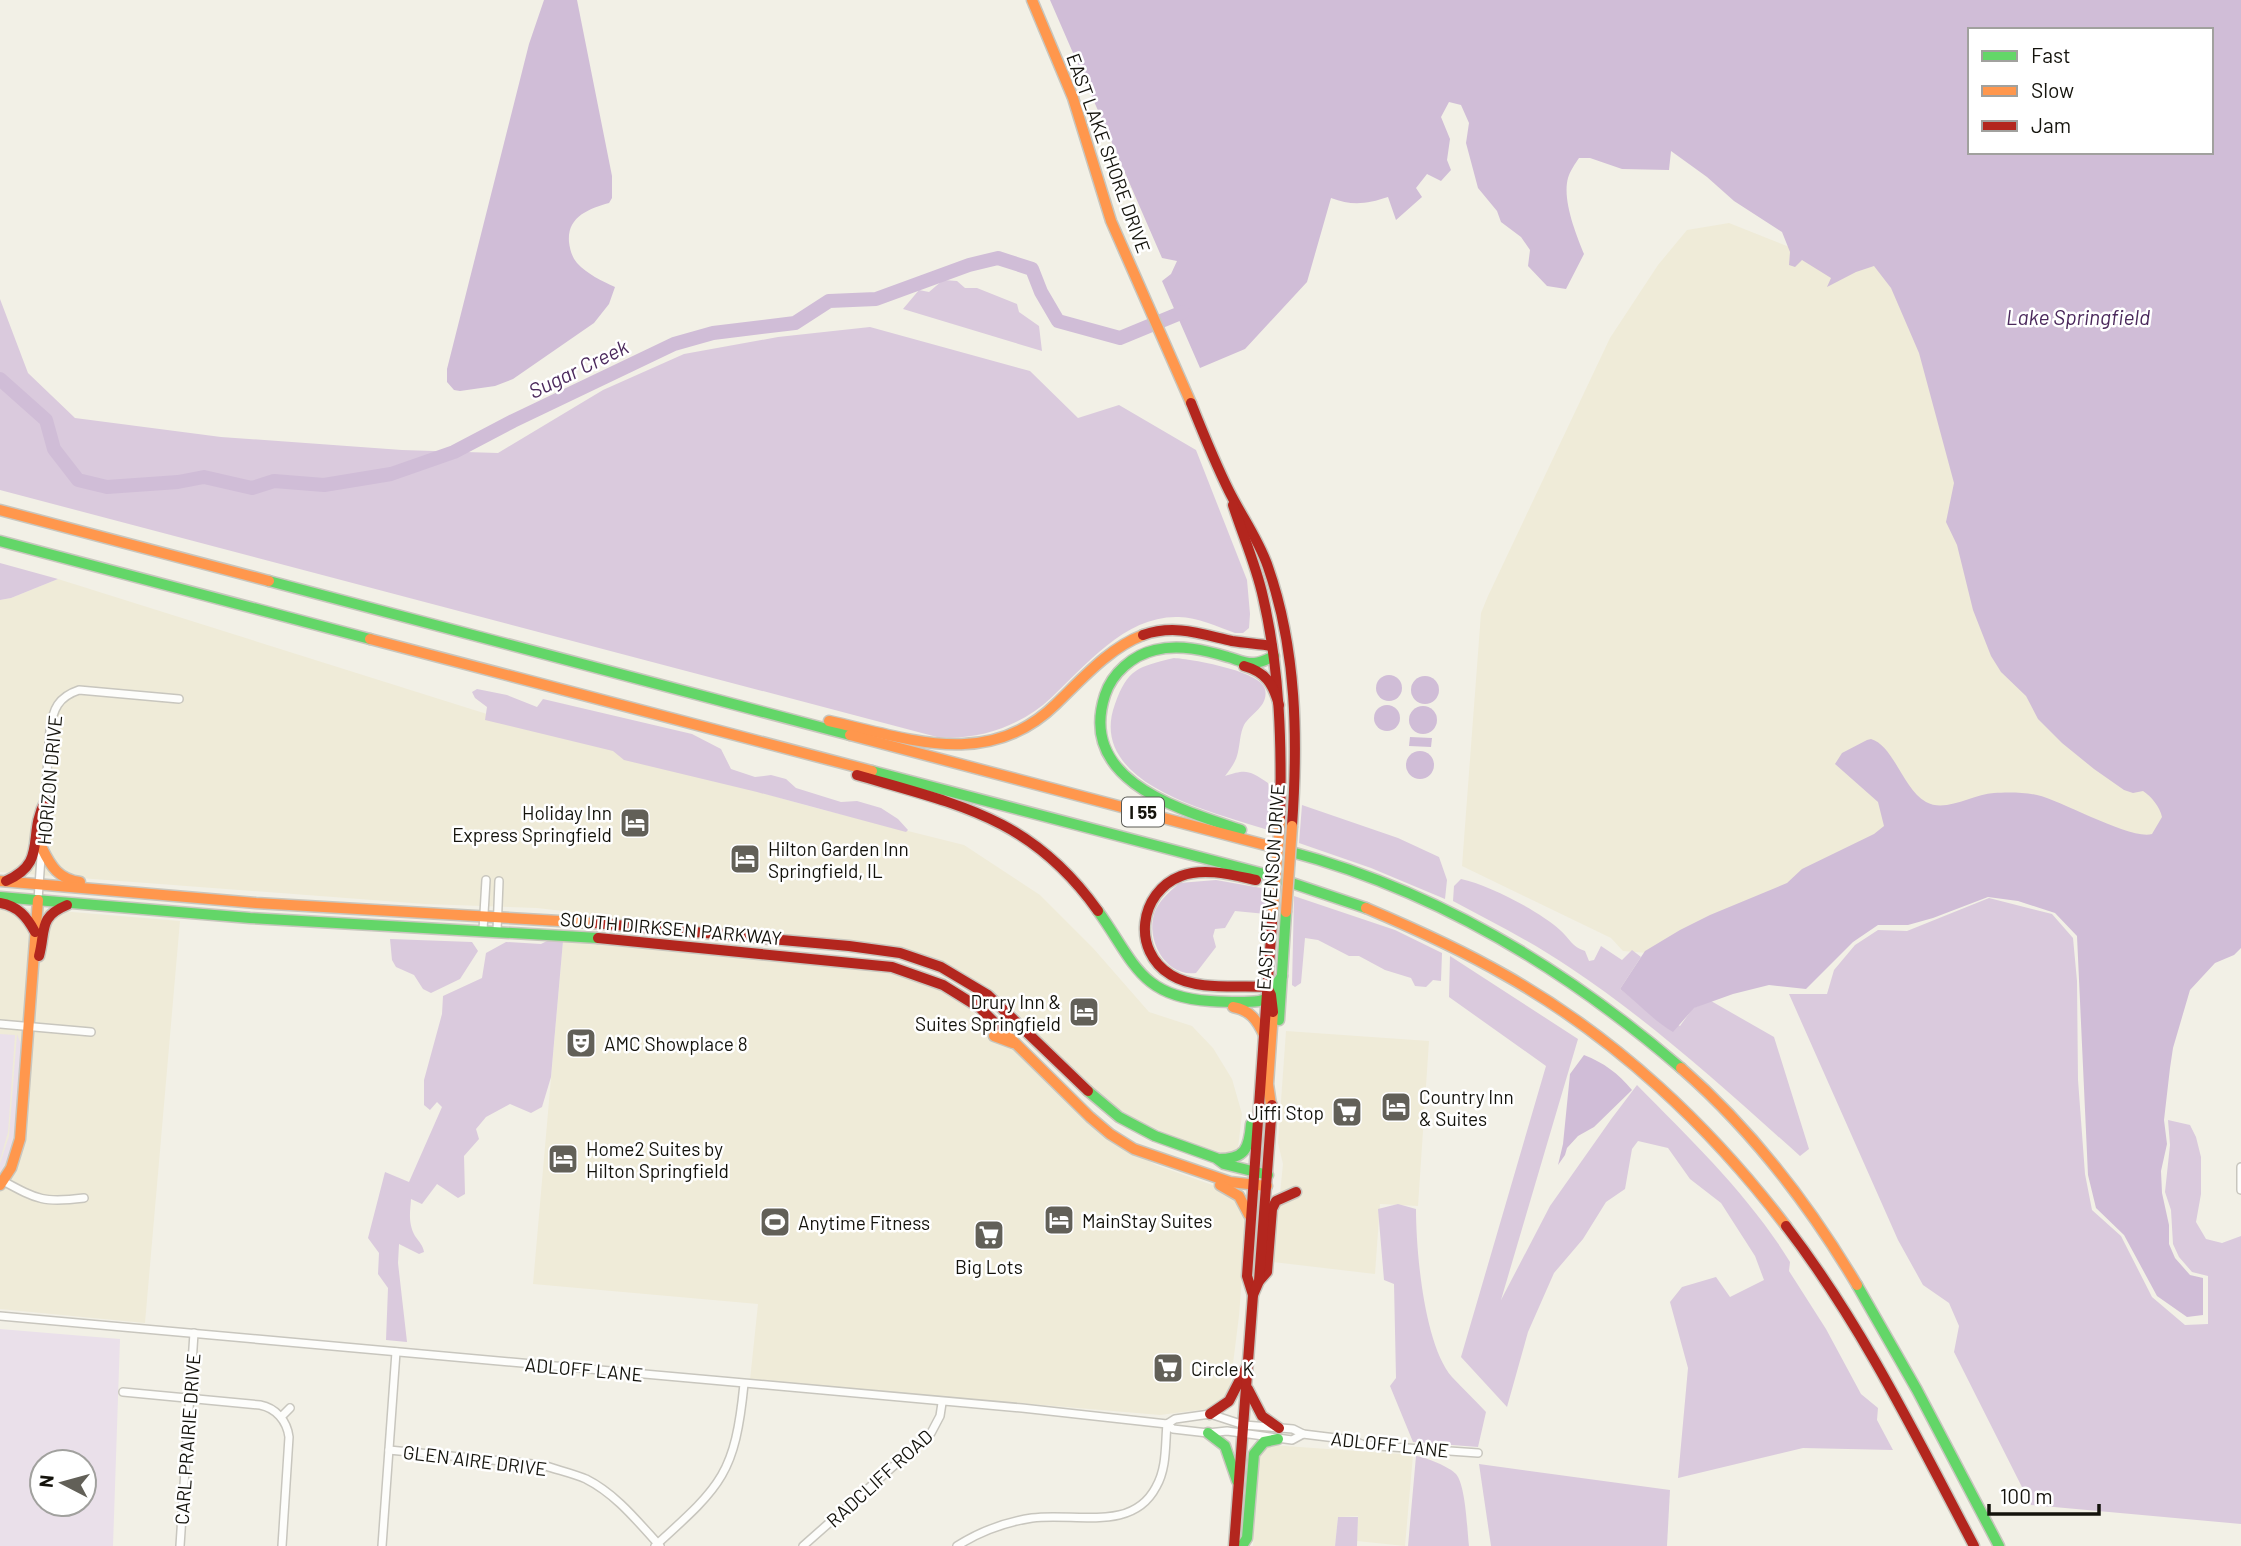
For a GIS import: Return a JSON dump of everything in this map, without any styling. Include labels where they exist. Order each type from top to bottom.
[{"type":"main road","name":"EAST LAKE SHORE DRIVE","points":[[1032,0],[1073,98],[1111,220],[1187,395]]},
{"type":"main road","name":"EAST STEVENSON DRIVE","points":[[1187,395],[1229,491],[1258,578],[1273,651],[1279,705],[1280,821],[1247,1276],[1253,1295]]},
{"type":"main road","name":"EAST STEVENSON DRIVE","points":[[1229,491],[1268,567],[1278,602],[1293,712],[1295,774],[1267,1181],[1259,1281],[1253,1295],[1234,1546]]},
{"type":"main road","name":"I 55","points":[[0,510],[1261,843],[1392,885],[1483,928],[1565,977],[1636,1028],[1688,1073],[1737,1122],[1797,1194],[1849,1270],[1999,1546]]},
{"type":"main road","name":"I 55","points":[[0,541],[1313,888],[1395,918],[1514,978],[1569,1014],[1634,1065],[1692,1116],[1776,1210],[1856,1327],[1974,1546]]},
{"type":"main road","points":[[728,702],[862,727],[937,746],[964,747],[986,744],[1023,730],[1039,720],[1122,645],[1148,631],[1175,628],[1190,630],[1273,651],[1286,650]]},
{"type":"main road","points":[[1273,651],[1257,663],[1248,663],[1200,649],[1160,649],[1139,656],[1119,672],[1108,686],[1100,715],[1101,735],[1107,755],[1117,769],[1137,787],[1171,804],[1250,833],[1331,857],[1359,873]]},
{"type":"main road","points":[[1187,649],[1264,673],[1272,682],[1279,705]]},
{"type":"main road","points":[[771,744],[857,775],[955,805],[993,819],[1026,837],[1054,858],[1076,880],[1136,972],[1150,987],[1169,999],[1185,1003],[1249,1011],[1264,1034]]},
{"type":"main road","points":[[3,882],[24,872],[34,861],[37,817],[46,800]]},
{"type":"main road","points":[[42,848],[55,873],[62,879],[106,885],[128,893]]},
{"type":"main road","points":[[1268,993],[1188,981],[1172,976],[1159,966],[1146,945],[1143,922],[1148,905],[1159,888],[1188,873],[1225,874],[1259,880],[1370,914],[1395,918]]},
{"type":"main road","name":"SOUTH DIRKSEN PARKWAY","points":[[3,882],[281,905],[498,915],[859,947],[900,953],[956,974],[988,995],[1081,1086],[1119,1117],[1154,1136],[1216,1158],[1253,1178],[1267,1181]]},
{"type":"main road","name":"SOUTH DIRKSEN PARKWAY","points":[[0,897],[250,918],[483,930],[670,944],[892,967],[931,979],[963,996],[995,1021],[1110,1134],[1134,1149],[1230,1182],[1253,1178]]},
{"type":"main road","points":[[2,1183],[15,1157],[20,1139],[38,900]]},
{"type":"main road","points":[[0,903],[20,910],[35,932]]},
{"type":"main road","points":[[33,970],[41,952],[44,920],[57,908],[71,904]]},
{"type":"main road","points":[[1133,965],[1156,987],[1178,998],[1242,1003],[1268,993],[1282,976]]},
{"type":"main road","points":[[1268,993],[1273,1014],[1268,1088],[1272,1112]]},
{"type":"main road","points":[[994,1036],[1018,1045]]},
{"type":"main road","points":[[1216,1158],[1236,1158],[1247,1146],[1254,1081],[1262,1066]]},
{"type":"main road","points":[[1149,1156],[1165,1166],[1237,1192],[1247,1208],[1250,1220]]},
{"type":"main road","points":[[1259,1281],[1267,1272],[1272,1209],[1276,1201],[1296,1192]]},
{"type":"main road","points":[[1210,1414],[1226,1406],[1234,1396],[1248,1364]]},
{"type":"main road","points":[[1242,1546],[1247,1538],[1254,1454],[1279,1433],[1257,1410],[1247,1386]]},
{"type":"main road","points":[[1208,1433],[1226,1447],[1240,1493]]},
{"type":"street","name":"HORIZON DRIVE","points":[[38,900],[54,710],[65,696],[79,690],[179,699]]},
{"type":"street","points":[[483,930],[486,880]]},
{"type":"street","points":[[497,931],[499,881]]},
{"type":"street","points":[[0,1024],[91,1032]]},
{"type":"street","points":[[2241,1167],[2241,1190]]},
{"type":"street","points":[[2,1183],[40,1200],[84,1198]]},
{"type":"street","name":"ADLOFF LANE","points":[[0,1316],[1167,1424],[1173,1429],[1208,1433],[1244,1429],[1279,1433],[1292,1440],[1303,1434],[1352,1440],[1364,1445],[1478,1453]]},
{"type":"street","name":"CARL PRAIRIE DRIVE","points":[[180,1546],[194,1333]]},
{"type":"street","points":[[382,1546],[396,1352]]},
{"type":"street","points":[[657,1545],[703,1503],[723,1475],[738,1433],[744,1384]]},
{"type":"street","points":[[123,1392],[260,1405],[271,1408],[281,1417],[287,1425],[289,1437],[282,1546]]},
{"type":"street","name":"RADCLIFF ROAD","points":[[803,1546],[931,1433],[940,1416],[942,1403]]},
{"type":"street","points":[[281,1417],[290,1408]]},
{"type":"street","name":"ADLOFF LANE","points":[[1167,1424],[1175,1419],[1210,1414],[1244,1429]]},
{"type":"street","points":[[957,1546],[995,1528],[1031,1518],[1104,1517],[1130,1513],[1152,1494],[1160,1480],[1167,1424]]},
{"type":"street","name":"GLEN AIRE DRIVE","points":[[389,1450],[543,1465],[586,1479],[622,1505],[657,1545]]},
{"type":"shaded area","points":[[1729,223],[1807,254],[1878,258],[2176,799],[2158,850],[1658,954],[1623,951],[1611,938],[1462,866],[1481,613],[1488,596],[1610,338],[1658,265],[1687,230]]},
{"type":"shaded area","points":[[943,280],[957,281],[965,288],[977,288],[1017,304],[1019,312],[1039,326],[1042,351],[903,309],[919,290],[929,292]]},
{"type":"shaded area","points":[[0,299],[28,373],[75,418],[221,437],[402,450],[498,453],[603,390],[684,354],[778,337],[870,327],[1030,371],[1078,418],[1119,405],[1196,450],[1247,580],[1249,628],[1243,633],[1235,633],[1186,617],[1160,619],[1142,624],[1108,644],[1039,708],[1012,724],[967,737],[937,737],[0,490]]},
{"type":"shaded area","points":[[0,563],[58,579],[0,600]]},
{"type":"shaded area","points":[[58,579],[490,715],[812,807],[964,845],[1040,895],[1093,948],[1149,1012],[1192,1026],[1213,1048],[1232,1079],[1242,1114],[1238,1148],[1225,1154],[1176,1138],[1135,1119],[1086,1082],[988,987],[939,959],[895,946],[537,908],[425,904],[0,872],[0,600]]},
{"type":"shaded area","points":[[1174,658],[1239,672],[1261,683],[1265,689],[1266,695],[1259,709],[1244,725],[1236,759],[1225,776],[1247,772],[1268,783],[1273,810],[1271,831],[1190,805],[1162,792],[1137,775],[1119,756],[1111,732],[1115,704],[1125,683],[1143,667]]},
{"type":"shaded area","points":[[477,689],[507,695],[537,707],[543,699],[692,734],[721,749],[731,769],[755,777],[771,775],[786,779],[796,788],[841,802],[857,801],[881,808],[898,819],[908,830],[906,832],[624,760],[613,751],[485,720],[487,707],[475,698],[472,692]]},
{"type":"shaded area","points":[[1302,805],[1398,838],[1439,857],[1447,880],[1445,899],[1371,868],[1299,843]]},
{"type":"shaded area","points":[[1461,879],[1499,893],[1540,915],[1574,945],[1585,951],[1589,961],[1594,960],[1601,946],[1622,960],[1632,950],[1641,957],[1620,989],[1641,1005],[1680,1026],[1693,1008],[1711,1001],[1774,1037],[1809,1149],[1800,1156],[1688,1057],[1600,988],[1541,949],[1453,901],[1454,886]]},
{"type":"shaded area","points":[[1216,880],[1267,889],[1266,914],[1235,911],[1225,928],[1215,929],[1213,936],[1216,947],[1196,973],[1185,973],[1167,963],[1156,946],[1152,924],[1154,914],[1165,897],[1179,883]]},
{"type":"shaded area","points":[[1294,896],[1395,930],[1442,953],[1441,981],[1433,980],[1426,987],[1415,986],[1411,978],[1385,970],[1359,956],[1349,956],[1318,940],[1305,938],[1301,983],[1295,987],[1292,985]]},
{"type":"shaded area","points":[[1989,898],[2052,914],[2073,938],[2077,981],[2078,1080],[2085,1174],[2092,1210],[2121,1236],[2152,1297],[2185,1325],[2208,1324],[2208,1276],[2192,1272],[2179,1257],[2173,1244],[2171,1210],[2165,1192],[2170,1145],[2168,1120],[2190,1125],[2196,1137],[2201,1157],[2201,1194],[2196,1222],[2206,1239],[2222,1243],[2241,1236],[2241,1524],[2031,1505],[1954,1352],[1959,1326],[1949,1303],[1923,1285],[1898,1240],[1789,994],[1827,994],[1834,970],[1855,945],[1878,930],[1907,931]]},
{"type":"shaded area","points":[[0,906],[180,921],[145,1323],[0,1309]]},
{"type":"shaded area","points":[[390,939],[472,942],[478,951],[460,979],[431,993],[423,989],[414,975],[396,967],[392,960]]},
{"type":"shaded area","points":[[549,940],[563,941],[551,1077],[542,1107],[531,1113],[510,1104],[486,1117],[476,1129],[479,1139],[464,1156],[465,1194],[458,1198],[437,1184],[422,1204],[411,1199],[411,1227],[424,1252],[419,1254],[399,1244],[398,1263],[407,1342],[386,1340],[388,1288],[378,1274],[379,1253],[368,1238],[385,1172],[409,1182],[442,1107],[437,1102],[430,1110],[424,1105],[424,1080],[442,1014],[443,996],[482,978],[486,953],[506,942],[541,944]]},
{"type":"shaded area","points":[[563,941],[887,971],[936,987],[959,1000],[1014,1048],[1102,1134],[1156,1165],[1232,1192],[1244,1209],[1246,1222],[1239,1316],[1227,1398],[1218,1406],[1207,1409],[1160,1415],[750,1380],[758,1304],[533,1284]]},
{"type":"shaded area","points":[[1450,956],[1578,1039],[1501,1300],[1550,1206],[1637,1085],[1719,1169],[1774,1237],[1790,1262],[1789,1271],[1826,1329],[1861,1394],[1878,1408],[1877,1420],[1893,1450],[1803,1448],[1678,1478],[1688,1368],[1670,1302],[1682,1287],[1716,1277],[1730,1297],[1764,1280],[1755,1256],[1721,1203],[1690,1179],[1668,1148],[1638,1141],[1632,1149],[1625,1189],[1606,1202],[1583,1239],[1554,1273],[1528,1332],[1507,1407],[1461,1357],[1546,1066],[1449,997]]},
{"type":"shaded area","points":[[1286,1031],[1429,1041],[1418,1206],[1380,1204],[1375,1274],[1273,1262],[1283,1164],[1278,1143]]},
{"type":"shaded area","points":[[0,1034],[15,1035],[8,1132],[0,1160]]},
{"type":"shaded area","points":[[17,1034],[21,1044],[16,1127],[0,1174],[0,1163],[9,1136]]},
{"type":"shaded area","points":[[1398,1204],[1416,1209],[1423,1297],[1442,1362],[1452,1377],[1486,1412],[1478,1447],[1413,1442],[1390,1386],[1396,1378],[1394,1284],[1384,1280],[1378,1209]]},
{"type":"shaded area","points":[[0,1329],[120,1339],[113,1546],[0,1546]]},
{"type":"shaded area","points":[[1271,1445],[1413,1455],[1405,1546],[1357,1541],[1358,1516],[1338,1517],[1335,1546],[1253,1546],[1259,1456],[1263,1449]]},
{"type":"shaded area","points":[[1416,1456],[1437,1463],[1456,1474],[1464,1498],[1469,1546],[1408,1546]]},
{"type":"shaded area","points":[[1479,1464],[1670,1490],[1667,1546],[1491,1546]]},
{"type":"shaded area","points":[[1338,1517],[1358,1517],[1357,1546],[1335,1546]]},
{"type":"water","points":[[544,0],[577,0],[612,176],[612,198],[609,203],[580,215],[571,226],[571,251],[575,261],[585,271],[615,287],[609,304],[594,323],[513,379],[495,386],[454,390],[447,382],[447,369],[529,44]]},
{"type":"water","name":"Lake Springfield","points":[[1050,0],[2241,0],[2241,948],[2234,955],[2215,963],[2190,990],[2173,1048],[2164,1120],[2167,1144],[2161,1171],[2169,1244],[2175,1258],[2190,1275],[2203,1278],[2203,1315],[2187,1317],[2157,1296],[2124,1235],[2096,1208],[2088,1175],[2077,936],[2055,913],[2018,901],[1988,897],[1908,925],[1878,925],[1853,942],[1806,989],[1769,985],[1733,994],[1694,1008],[1673,1032],[1620,989],[1645,951],[1710,915],[1787,883],[1802,869],[1874,834],[1884,826],[1878,802],[1835,764],[1842,753],[1867,740],[1879,743],[1918,796],[1934,805],[1951,804],[1994,793],[2032,794],[2113,826],[2142,834],[2152,834],[2162,817],[2146,793],[2124,790],[2062,743],[2038,719],[2026,696],[2001,672],[1991,656],[1973,610],[1957,545],[1946,522],[1954,483],[1919,353],[1891,288],[1874,266],[1827,287],[1831,278],[1802,260],[1795,267],[1789,265],[1790,252],[1782,232],[1734,201],[1671,151],[1669,170],[1622,169],[1590,158],[1579,158],[1568,178],[1567,196],[1584,254],[1566,289],[1547,286],[1528,266],[1530,250],[1521,237],[1501,222],[1497,211],[1478,188],[1466,143],[1469,123],[1461,105],[1449,102],[1441,117],[1450,139],[1447,160],[1451,170],[1441,181],[1427,174],[1416,188],[1422,197],[1396,220],[1388,197],[1359,203],[1331,198],[1307,282],[1245,349],[1200,368],[1162,281],[1171,274],[1177,261],[1162,258]]},
{"type":"water","points":[[1389,675],[1398,679],[1402,688],[1398,697],[1389,701],[1380,697],[1376,688],[1380,679]]},
{"type":"water","points":[[1425,676],[1435,680],[1439,690],[1435,700],[1425,704],[1415,700],[1411,690],[1415,680]]},
{"type":"water","points":[[1387,705],[1396,709],[1400,718],[1396,727],[1387,731],[1378,727],[1374,718],[1378,709]]},
{"type":"water","points":[[1423,706],[1433,710],[1437,720],[1433,730],[1423,734],[1413,730],[1409,720],[1413,710]]},
{"type":"water","points":[[1410,737],[1432,738],[1431,747],[1409,746]]},
{"type":"water","points":[[1420,751],[1430,755],[1434,765],[1430,775],[1420,779],[1410,775],[1406,765],[1410,755]]},
{"type":"water","points":[[1584,1055],[1610,1069],[1632,1090],[1594,1127],[1578,1136],[1567,1148],[1558,1165],[1563,1144],[1570,1074]]},
{"type":"waterway","name":"Sugar Creek","points":[[0,379],[46,420],[54,449],[78,480],[107,487],[178,482],[204,477],[252,488],[274,481],[324,485],[391,474],[454,452],[674,344],[713,333],[795,323],[829,301],[876,299],[969,265],[998,258],[1032,269],[1041,292],[1058,321],[1120,338],[1183,312]]},
{"type":"traffic: fast","points":[[0,541],[370,639]]},
{"type":"traffic: fast","points":[[269,581],[850,735]]},
{"type":"traffic: fast","points":[[1241,830],[1163,801],[1139,787],[1119,770],[1106,749],[1100,725],[1105,695],[1124,666],[1155,650],[1192,649],[1251,663],[1262,662],[1274,656]]},
{"type":"traffic: fast","points":[[872,771],[1268,875],[1366,908]]},
{"type":"traffic: fast","points":[[1288,851],[1343,867],[1396,887],[1497,937],[1592,998],[1681,1068]]},
{"type":"traffic: fast","points":[[0,897],[250,918],[598,938]]},
{"type":"traffic: fast","points":[[1098,911],[1141,973],[1168,992],[1210,1001],[1259,1001],[1266,999],[1282,976]]},
{"type":"traffic: fast","points":[[1279,1020],[1286,912]]},
{"type":"traffic: fast","points":[[1088,1091],[1119,1117],[1155,1136],[1216,1158],[1224,1164],[1268,1175]]},
{"type":"traffic: fast","points":[[1218,1159],[1234,1157],[1244,1151],[1251,1124]]},
{"type":"traffic: fast","points":[[1857,1285],[1917,1390],[1999,1546]]},
{"type":"traffic: fast","points":[[1208,1433],[1225,1446],[1237,1481]]},
{"type":"traffic: fast","points":[[1242,1546],[1247,1538],[1254,1454],[1264,1442],[1278,1439]]},
{"type":"traffic: slow","points":[[1032,0],[1073,98],[1111,221],[1191,403]]},
{"type":"traffic: slow","points":[[0,510],[269,581]]},
{"type":"traffic: slow","points":[[829,721],[918,741],[947,744],[976,743],[1004,737],[1030,724],[1056,704],[1107,656],[1143,635]]},
{"type":"traffic: slow","points":[[370,639],[872,771]]},
{"type":"traffic: slow","points":[[850,735],[1288,851]]},
{"type":"traffic: slow","points":[[1273,908],[1280,821]]},
{"type":"traffic: slow","points":[[1286,912],[1292,826]]},
{"type":"traffic: slow","points":[[42,848],[56,871],[66,878],[80,882]]},
{"type":"traffic: slow","points":[[0,881],[256,903],[594,923]]},
{"type":"traffic: slow","points":[[0,1185],[11,1168],[20,1139],[38,900]]},
{"type":"traffic: slow","points":[[1366,908],[1488,965],[1585,1026],[1622,1055],[1693,1119],[1726,1153],[1786,1226]]},
{"type":"traffic: slow","points":[[1233,1007],[1252,1016],[1264,1035]]},
{"type":"traffic: slow","points":[[1272,1112],[1268,1084],[1273,1012]]},
{"type":"traffic: slow","points":[[997,1025],[1090,1117],[1134,1149],[1230,1182],[1267,1186]]},
{"type":"traffic: slow","points":[[994,1036],[1013,1043]]},
{"type":"traffic: slow","points":[[1681,1068],[1731,1117],[1778,1170],[1820,1226],[1857,1285]]},
{"type":"traffic: slow","points":[[1220,1185],[1239,1196],[1249,1215]]},
{"type":"traffic: jam","points":[[1191,403],[1224,480],[1264,557],[1278,598],[1293,695],[1295,761],[1292,826]]},
{"type":"traffic: jam","points":[[1233,505],[1260,585],[1269,625],[1280,736],[1280,821]]},
{"type":"traffic: jam","points":[[1143,635],[1177,630],[1272,646]]},
{"type":"traffic: jam","points":[[1244,666],[1268,680],[1279,705]]},
{"type":"traffic: jam","points":[[857,775],[961,807],[1020,835],[1047,855],[1073,880],[1098,911]]},
{"type":"traffic: jam","points":[[6,881],[19,874],[32,857],[37,825],[46,800]]},
{"type":"traffic: jam","points":[[1256,880],[1209,872],[1181,876],[1167,884],[1156,895],[1145,922],[1146,937],[1150,952],[1158,965],[1171,975],[1205,985],[1267,987],[1273,1012]]},
{"type":"traffic: jam","points":[[0,903],[21,913],[35,932]]},
{"type":"traffic: jam","points":[[39,956],[47,920],[51,914],[67,905]]},
{"type":"traffic: jam","points":[[1253,1295],[1247,1276],[1273,908]]},
{"type":"traffic: jam","points":[[594,923],[900,953],[941,967],[988,995],[1088,1091]]},
{"type":"traffic: jam","points":[[598,938],[892,967],[943,985],[980,1008],[997,1025]]},
{"type":"traffic: jam","points":[[1234,1546],[1253,1295],[1259,1281],[1272,1105]]},
{"type":"traffic: jam","points":[[1260,1280],[1267,1272],[1272,1209],[1276,1201],[1296,1192]]},
{"type":"traffic: jam","points":[[1786,1226],[1864,1342],[1974,1546]]},
{"type":"traffic: jam","points":[[1210,1414],[1229,1401],[1246,1368]]},
{"type":"traffic: jam","points":[[1248,1389],[1262,1416],[1279,1428]]},
{"type":"place","name":"Holiday Inn Express Springfield","points":[[635,823]]},
{"type":"place","name":"Hilton Garden Inn Springfield, IL","points":[[745,859]]},
{"type":"place","name":"Drury Inn & Suites Springfield","points":[[1084,1012]]},
{"type":"place","name":"AMC Showplace 8","points":[[581,1043]]},
{"type":"place","name":"Country Inn & Suites","points":[[1396,1107]]},
{"type":"place","name":"Jiffi Stop","points":[[1347,1112]]},
{"type":"place","name":"Home2 Suites by Hilton Springfield","points":[[563,1159]]},
{"type":"place","name":"MainStay Suites","points":[[1059,1220]]},
{"type":"place","name":"Anytime Fitness","points":[[775,1222]]},
{"type":"place","name":"Big Lots","points":[[989,1235]]},
{"type":"place","name":"Circle K","points":[[1168,1368]]}]
